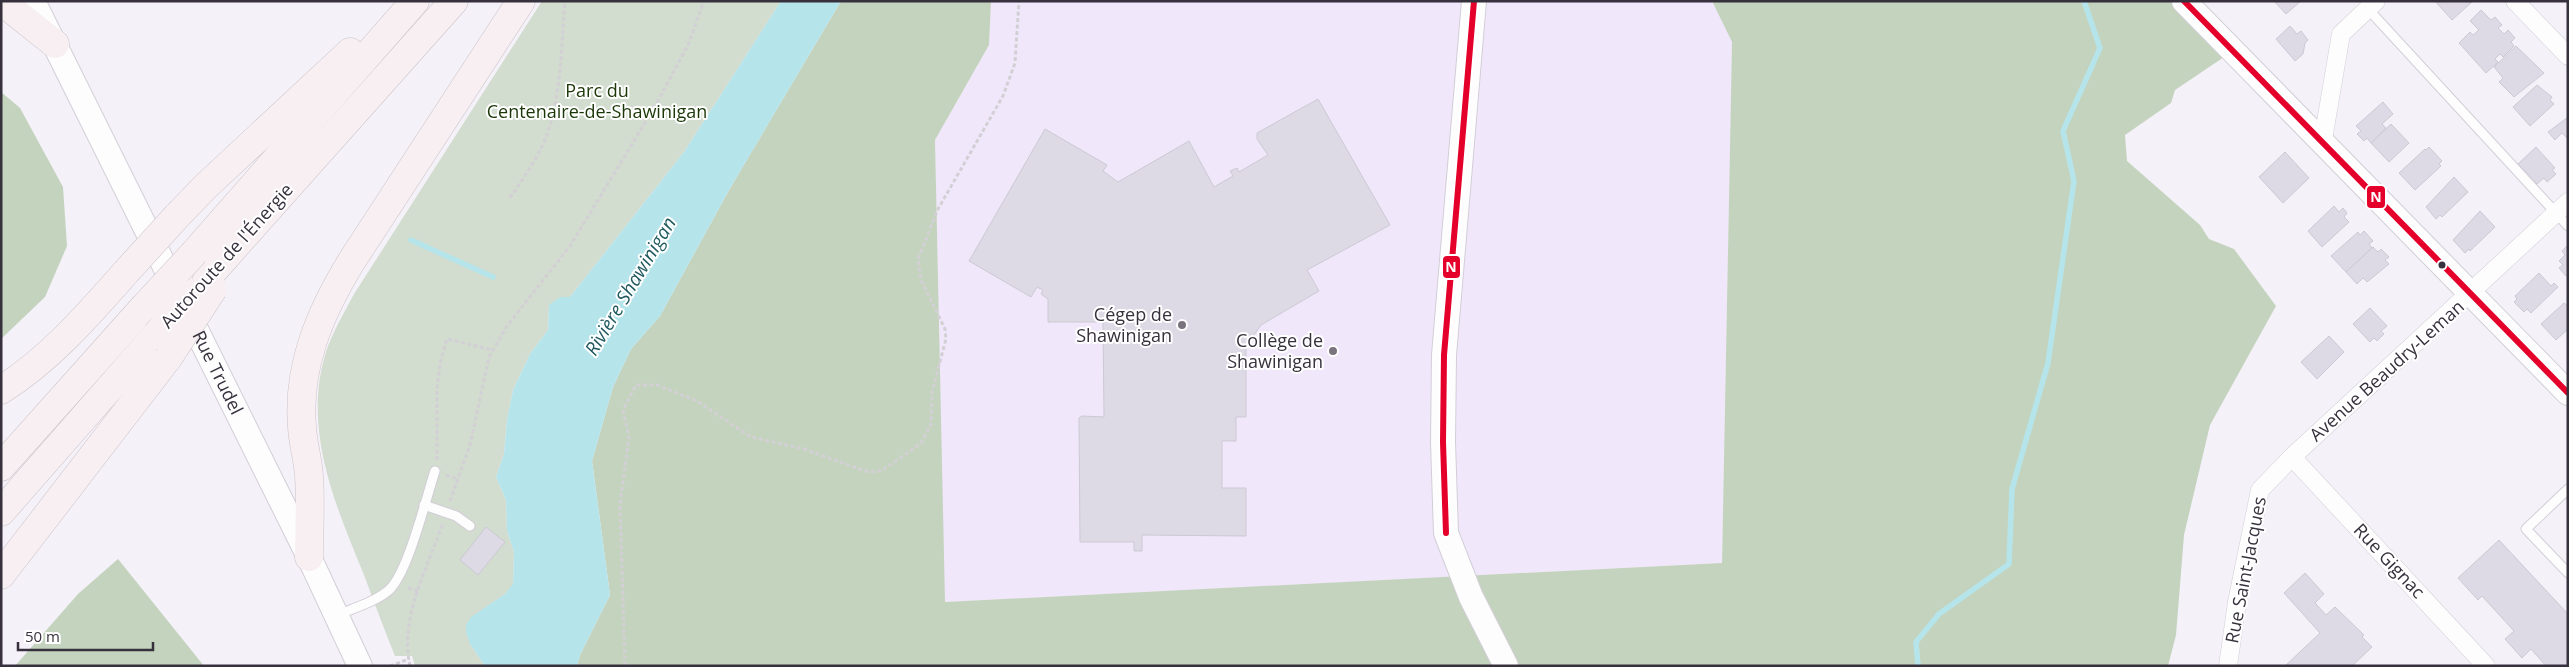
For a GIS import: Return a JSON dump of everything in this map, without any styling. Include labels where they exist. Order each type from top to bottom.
[{"type":"highway","points":[[1,1],[55,44]]},
{"type":"highway","points":[[1,390],[33,367],[58,345],[206,186],[404,1]]},
{"type":"highway","name":"Autoroute de l'Énergie","points":[[1,467],[415,1]]},
{"type":"highway","name":"Autoroute de l'Énergie","points":[[1,512],[162,346],[261,218],[454,1]]},
{"type":"highway","points":[[308,556],[309,476],[302,432],[301,405],[305,369],[316,329],[331,296],[351,262],[521,1]]},
{"type":"highway","points":[[1,575],[162,346]]},
{"type":"street","name":"Rue Trudel","points":[[33,1],[308,556],[360,666]]},
{"type":"street","points":[[1474,1],[1444,355],[1442,442],[1446,533],[1470,598],[1506,666]]},
{"type":"street","points":[[2184,1],[2322,145],[2472,294],[2568,393]]},
{"type":"street","points":[[2515,1],[2568,56]]},
{"type":"street","points":[[2322,145],[2342,34],[2372,5]]},
{"type":"street","name":"Avenue Beaudry-Leman","points":[[2292,457],[2472,294],[2564,214]]},
{"type":"street","name":"Rue Saint-Jacques","points":[[2228,666],[2237,602],[2260,490],[2292,457]]},
{"type":"street","name":"Rue Gignac","points":[[2292,457],[2486,666]]},
{"type":"lane","points":[[2372,5],[2564,214]]},
{"type":"lane","points":[[336,616],[387,592],[396,583],[406,560],[435,471]]},
{"type":"lane","points":[[2568,489],[2526,528],[2568,573]]},
{"type":"lane","points":[[424,505],[456,516],[470,526]]},
{"type":"path","points":[[510,198],[539,151],[548,130],[554,102],[565,1]]},
{"type":"path","points":[[458,480],[470,445],[485,370],[492,350],[507,326],[570,246],[654,108],[688,45],[704,1]]},
{"type":"path","points":[[625,666],[620,504],[629,437],[623,410],[636,385],[657,385],[698,401],[751,437],[804,449],[866,471],[876,472],[886,468],[921,443],[931,424],[932,392],[946,340],[945,329],[921,280],[918,259],[938,209],[1003,96],[1014,63],[1019,1]]},
{"type":"path","points":[[437,458],[437,389],[440,363],[447,338],[492,350]]},
{"type":"path","points":[[410,666],[410,625],[430,560]]},
{"type":"path","points":[[406,587],[419,592]]},
{"type":"path","points":[[390,666],[409,660]]},
{"type":"shaded area","name":"Collège de Shawinigan","points":[[991,1],[1712,1],[1732,42],[1722,563],[944,602],[935,140],[989,45]]},
{"type":"green space","name":"Parc du Centenaire-de-Shawinigan","points":[[542,1],[781,1],[684,152],[570,297],[549,305],[548,330],[530,354],[513,390],[507,420],[504,454],[496,477],[506,500],[507,531],[514,552],[513,585],[505,594],[491,604],[470,644],[485,666],[415,666],[412,656],[395,656],[333,494],[320,438],[318,409],[320,381],[329,344],[354,294]]},
{"type":"green space","points":[[841,1],[991,1],[989,45],[935,140],[945,602],[1722,563],[1732,42],[1712,1],[2190,1],[2236,49],[2175,90],[2171,103],[2125,135],[2127,161],[2200,225],[2209,239],[2234,249],[2276,306],[2210,425],[2184,535],[2176,635],[2168,666],[577,666],[580,655],[610,595],[592,461],[613,387],[631,349],[660,316],[729,190]]},
{"type":"green space","points":[[1,92],[20,108],[63,187],[67,246],[45,297],[1,339]]},
{"type":"green space","points":[[118,559],[204,666],[15,666],[78,594]]},
{"type":"water","name":"Rivière Shawinigan","points":[[781,1],[841,1],[729,190],[660,316],[631,349],[613,387],[592,461],[610,595],[580,655],[577,666],[485,666],[470,644],[466,625],[471,617],[505,594],[513,584],[514,552],[507,531],[506,500],[496,477],[504,454],[507,420],[513,390],[530,354],[548,330],[549,305],[560,297],[570,297],[684,152]]},
{"type":"building","points":[[2274,1],[2301,1],[2286,14]]},
{"type":"building","points":[[2435,1],[2473,1],[2452,20]]},
{"type":"building","points":[[2481,10],[2491,20],[2495,17],[2502,25],[2498,28],[2504,34],[2508,30],[2515,38],[2511,42],[2514,46],[2503,57],[2500,54],[2495,59],[2498,62],[2486,73],[2459,43],[2470,32],[2473,35],[2479,30],[2470,21]]},
{"type":"building","points":[[2290,26],[2297,34],[2301,31],[2308,40],[2305,43],[2303,54],[2295,61],[2276,39]]},
{"type":"building","points":[[2516,46],[2544,73],[2514,97],[2499,82],[2503,78],[2494,67]]},
{"type":"building","points":[[2537,85],[2552,97],[2550,100],[2554,104],[2530,126],[2513,107]]},
{"type":"building","name":"Cégep de Shawinigan","points":[[1318,99],[1390,225],[1307,270],[1319,291],[1261,325],[1246,346],[1246,417],[1236,417],[1236,441],[1222,441],[1222,488],[1246,488],[1246,536],[1142,535],[1142,551],[1134,551],[1134,542],[1080,542],[1079,418],[1082,416],[1104,417],[1103,322],[1048,322],[1048,299],[1041,294],[1043,290],[1037,287],[1031,297],[969,261],[1045,129],[1107,165],[1103,171],[1118,182],[1189,141],[1214,187],[1233,176],[1230,171],[1237,168],[1239,172],[1268,155],[1257,139],[1257,133]]},
{"type":"building","points":[[2383,102],[2393,114],[2382,124],[2386,128],[2371,143],[2367,138],[2364,141],[2357,134],[2361,131],[2356,126]]},
{"type":"building","points":[[2568,117],[2568,139],[2562,133],[2555,140],[2548,132]]},
{"type":"building","points":[[2391,124],[2409,143],[2389,162],[2371,143]]},
{"type":"building","points":[[2429,147],[2442,161],[2439,164],[2441,166],[2415,190],[2399,173]]},
{"type":"building","points":[[2536,147],[2555,168],[2552,170],[2556,174],[2547,182],[2544,178],[2537,184],[2518,164]]},
{"type":"building","points":[[2285,152],[2309,178],[2283,203],[2259,177]]},
{"type":"building","points":[[2454,177],[2468,192],[2442,217],[2440,215],[2436,219],[2426,207]]},
{"type":"building","points":[[2334,206],[2339,212],[2343,208],[2347,213],[2344,217],[2349,222],[2322,247],[2308,231]]},
{"type":"building","points":[[2480,211],[2495,227],[2470,251],[2469,249],[2465,253],[2453,240]]},
{"type":"building","points":[[2364,231],[2373,241],[2369,244],[2372,248],[2346,272],[2331,256],[2358,232],[2360,235]]},
{"type":"building","points":[[2568,245],[2568,274],[2566,276],[2559,268],[2563,265],[2559,261],[2565,255],[2562,251]]},
{"type":"building","points":[[2373,247],[2378,252],[2381,249],[2389,257],[2385,260],[2389,264],[2367,282],[2363,278],[2357,284],[2346,272]]},
{"type":"building","points":[[2539,273],[2551,286],[2554,283],[2558,287],[2531,313],[2527,309],[2524,312],[2514,302],[2517,299],[2515,296]]},
{"type":"building","points":[[2564,303],[2568,306],[2568,329],[2556,340],[2541,324]]},
{"type":"building","points":[[2370,308],[2387,326],[2381,331],[2384,334],[2377,341],[2374,338],[2370,342],[2353,324]]},
{"type":"building","points":[[2329,336],[2344,352],[2317,379],[2301,362]]},
{"type":"building","points":[[486,527],[505,542],[478,575],[460,560]]},
{"type":"building","points":[[2499,540],[2568,614],[2568,666],[2546,666],[2531,649],[2522,658],[2505,639],[2514,631],[2482,596],[2478,600],[2458,578]]},
{"type":"building","points":[[2305,573],[2324,594],[2315,603],[2326,615],[2335,607],[2364,635],[2362,637],[2372,647],[2352,666],[2285,666],[2320,633],[2284,593]]},
{"type":"waterway","points":[[1918,666],[1916,642],[1939,614],[2009,564],[2012,489],[2048,363],[2074,181],[2063,131],[2100,48],[2084,1]]},
{"type":"waterway","points":[[411,240],[493,277]]},
{"type":"transit line","name":"N","points":[[1446,533],[1443,442],[1444,355],[1474,1]]},
{"type":"transit line","name":"N","points":[[2184,1],[2568,393]]},
{"type":"place","name":"Cégep de Shawinigan","points":[[1182,325]]},
{"type":"place","name":"Collège de Shawinigan","points":[[1333,351]]}]
